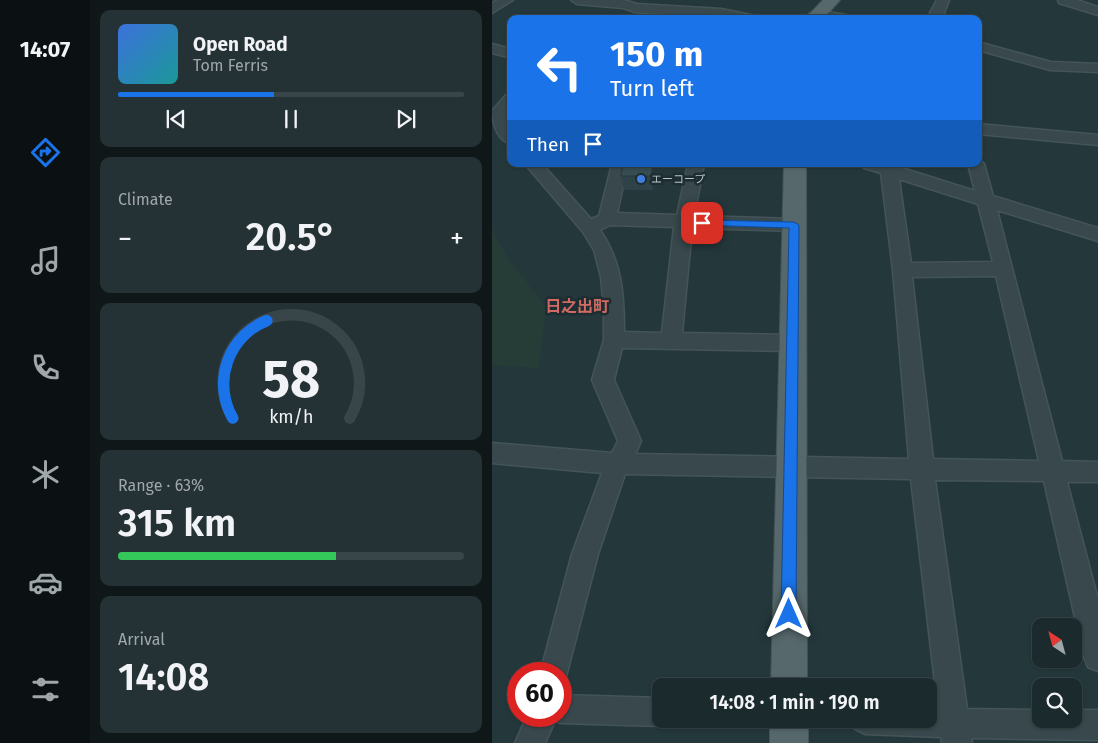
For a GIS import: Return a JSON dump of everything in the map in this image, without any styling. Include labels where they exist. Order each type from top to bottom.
[{"type":"main road","points":[[816,15],[832,0]]},
{"type":"main road","points":[[788,678],[794,167]]},
{"type":"main road","points":[[789,728],[789,743]]},
{"type":"street","points":[[492,9],[507,0]]},
{"type":"street","points":[[577,0],[629,4],[711,15]]},
{"type":"street","points":[[937,15],[943,0]]},
{"type":"street","points":[[1064,0],[1098,11]]},
{"type":"street","points":[[622,15],[629,4]]},
{"type":"street","points":[[982,47],[1050,66],[1098,68]]},
{"type":"street","points":[[492,48],[507,53]]},
{"type":"street","points":[[507,103],[499,112],[507,129]]},
{"type":"street","points":[[982,129],[1098,140]]},
{"type":"street","points":[[536,167],[589,228],[603,249],[611,277],[614,308],[614,340],[603,380],[630,441],[617,464],[588,544],[557,662]]},
{"type":"street","points":[[607,219],[619,167]]},
{"type":"street","points":[[672,341],[684,222],[695,167]]},
{"type":"street","points":[[879,167],[1098,235]]},
{"type":"street","points":[[879,167],[902,270],[922,469],[956,733]]},
{"type":"street","points":[[977,167],[1004,269],[1098,657]]},
{"type":"street","points":[[589,228],[607,219],[794,225]]},
{"type":"street","points":[[902,270],[1004,269]]},
{"type":"street","points":[[614,340],[792,343]]},
{"type":"street","points":[[492,453],[617,464],[1098,472]]},
{"type":"street","points":[[572,709],[652,712]]},
{"type":"street","points":[[924,728],[956,733],[1098,725]]},
{"type":"street","points":[[530,743],[537,727]]},
{"type":"green space","points":[[492,230],[510,261],[546,307],[539,368],[492,365]]},
{"type":"building","points":[[622,167],[652,167],[651,176],[621,176]]},
{"type":"place","name":"エーコープ","points":[[641,179]]},
{"type":"district","name":"日之出町","points":[[577,306]]},
{"type":"route","points":[[702,223],[794,225],[789,614]]}]
